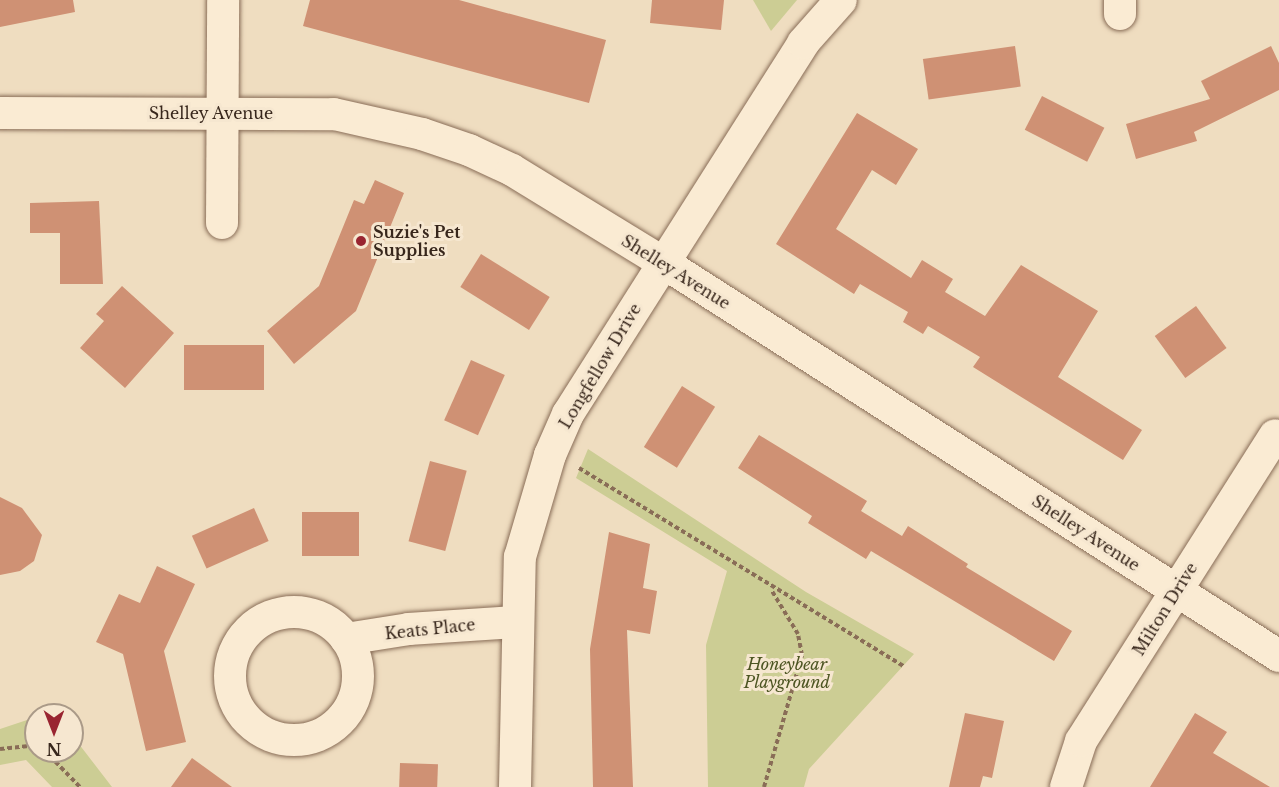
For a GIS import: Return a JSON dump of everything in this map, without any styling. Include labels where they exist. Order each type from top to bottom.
[{"type":"street","points":[[222,223],[223,0]]},
{"type":"street","name":"Longfellow Drive","points":[[515,787],[515,622],[520,557],[550,454],[568,414],[803,43],[841,0]]},
{"type":"street","name":"Shelley Avenue","points":[[0,113],[334,114],[422,134],[512,170],[664,263],[1279,656]]},
{"type":"street","name":"Milton Drive","points":[[1066,787],[1081,741],[1275,435]]},
{"type":"street","points":[[273,615],[314,615],[346,639],[355,657],[355,697],[344,717],[327,731],[306,739],[284,740],[262,733],[245,719],[234,700],[229,678],[232,658],[255,625],[273,615]]},
{"type":"street","name":"Keats Place","points":[[346,639],[409,629],[515,622]]},
{"type":"path","points":[[550,454],[903,666]]},
{"type":"path","points":[[764,787],[802,655],[798,634],[770,588]]},
{"type":"path","points":[[0,748],[24,746]]},
{"type":"path","points":[[57,763],[80,787]]},
{"type":"green space","points":[[753,0],[797,0],[771,31]]},
{"type":"green space","name":"Honeybear Playground","points":[[588,449],[806,592],[914,654],[809,769],[804,787],[708,787],[706,645],[727,571],[576,478]]},
{"type":"green space","points":[[24,721],[24,760],[0,765],[0,729]]},
{"type":"green space","points":[[84,751],[112,787],[52,787],[29,763],[84,763]]},
{"type":"building","points":[[0,0],[73,0],[75,12],[0,27]]},
{"type":"building","points":[[310,0],[459,0],[606,40],[589,103],[303,26]]},
{"type":"building","points":[[652,0],[724,0],[721,30],[650,23]]},
{"type":"building","points":[[1015,46],[1021,87],[929,100],[923,59]]},
{"type":"building","points":[[1271,46],[1279,63],[1279,90],[1194,132],[1197,141],[1136,159],[1126,124],[1210,99],[1201,81]]},
{"type":"building","points":[[1042,96],[1104,128],[1087,162],[1025,130]]},
{"type":"building","points":[[857,113],[918,149],[896,185],[872,170],[836,229],[911,278],[922,260],[953,279],[945,292],[985,316],[1021,265],[1098,311],[1058,377],[1142,430],[1123,460],[973,367],[980,357],[928,326],[923,334],[903,322],[908,312],[860,284],[854,294],[776,244]]},
{"type":"building","points":[[375,180],[404,193],[356,311],[294,364],[267,331],[319,286],[354,200],[364,204]]},
{"type":"building","points":[[99,201],[103,284],[60,284],[60,233],[30,233],[30,203]]},
{"type":"building","points":[[481,254],[550,297],[529,330],[460,287]]},
{"type":"building","points":[[122,286],[174,333],[125,388],[80,348],[104,321],[96,314]]},
{"type":"building","points":[[1196,306],[1227,348],[1185,378],[1155,336]]},
{"type":"building","points":[[184,345],[264,345],[264,390],[184,390]]},
{"type":"building","points":[[471,360],[505,375],[478,435],[444,420]]},
{"type":"building","points":[[682,386],[715,407],[677,468],[644,447]]},
{"type":"building","points":[[759,435],[867,501],[861,511],[902,536],[908,526],[968,564],[966,567],[1072,631],[1054,661],[871,551],[866,559],[808,523],[812,516],[738,468]]},
{"type":"building","points":[[430,461],[467,471],[445,551],[409,541]]},
{"type":"building","points":[[0,497],[22,508],[42,535],[34,561],[20,571],[0,575]]},
{"type":"building","points":[[254,508],[269,541],[207,569],[192,536]]},
{"type":"building","points":[[302,512],[359,512],[359,556],[302,556]]},
{"type":"building","points":[[609,532],[650,544],[643,588],[657,591],[650,634],[627,630],[633,787],[593,787],[590,649]]},
{"type":"building","points":[[157,566],[195,584],[164,651],[186,742],[146,751],[123,654],[96,642],[119,594],[140,603]]},
{"type":"building","points":[[965,713],[1004,721],[992,778],[983,776],[980,787],[949,787]]},
{"type":"building","points":[[1195,713],[1227,732],[1213,753],[1270,787],[1150,787]]},
{"type":"building","points":[[192,758],[232,787],[171,787]]},
{"type":"building","points":[[400,763],[438,764],[437,787],[399,787]]},
{"type":"place","name":"Suzie's Pet Supplies","points":[[361,241]]}]
